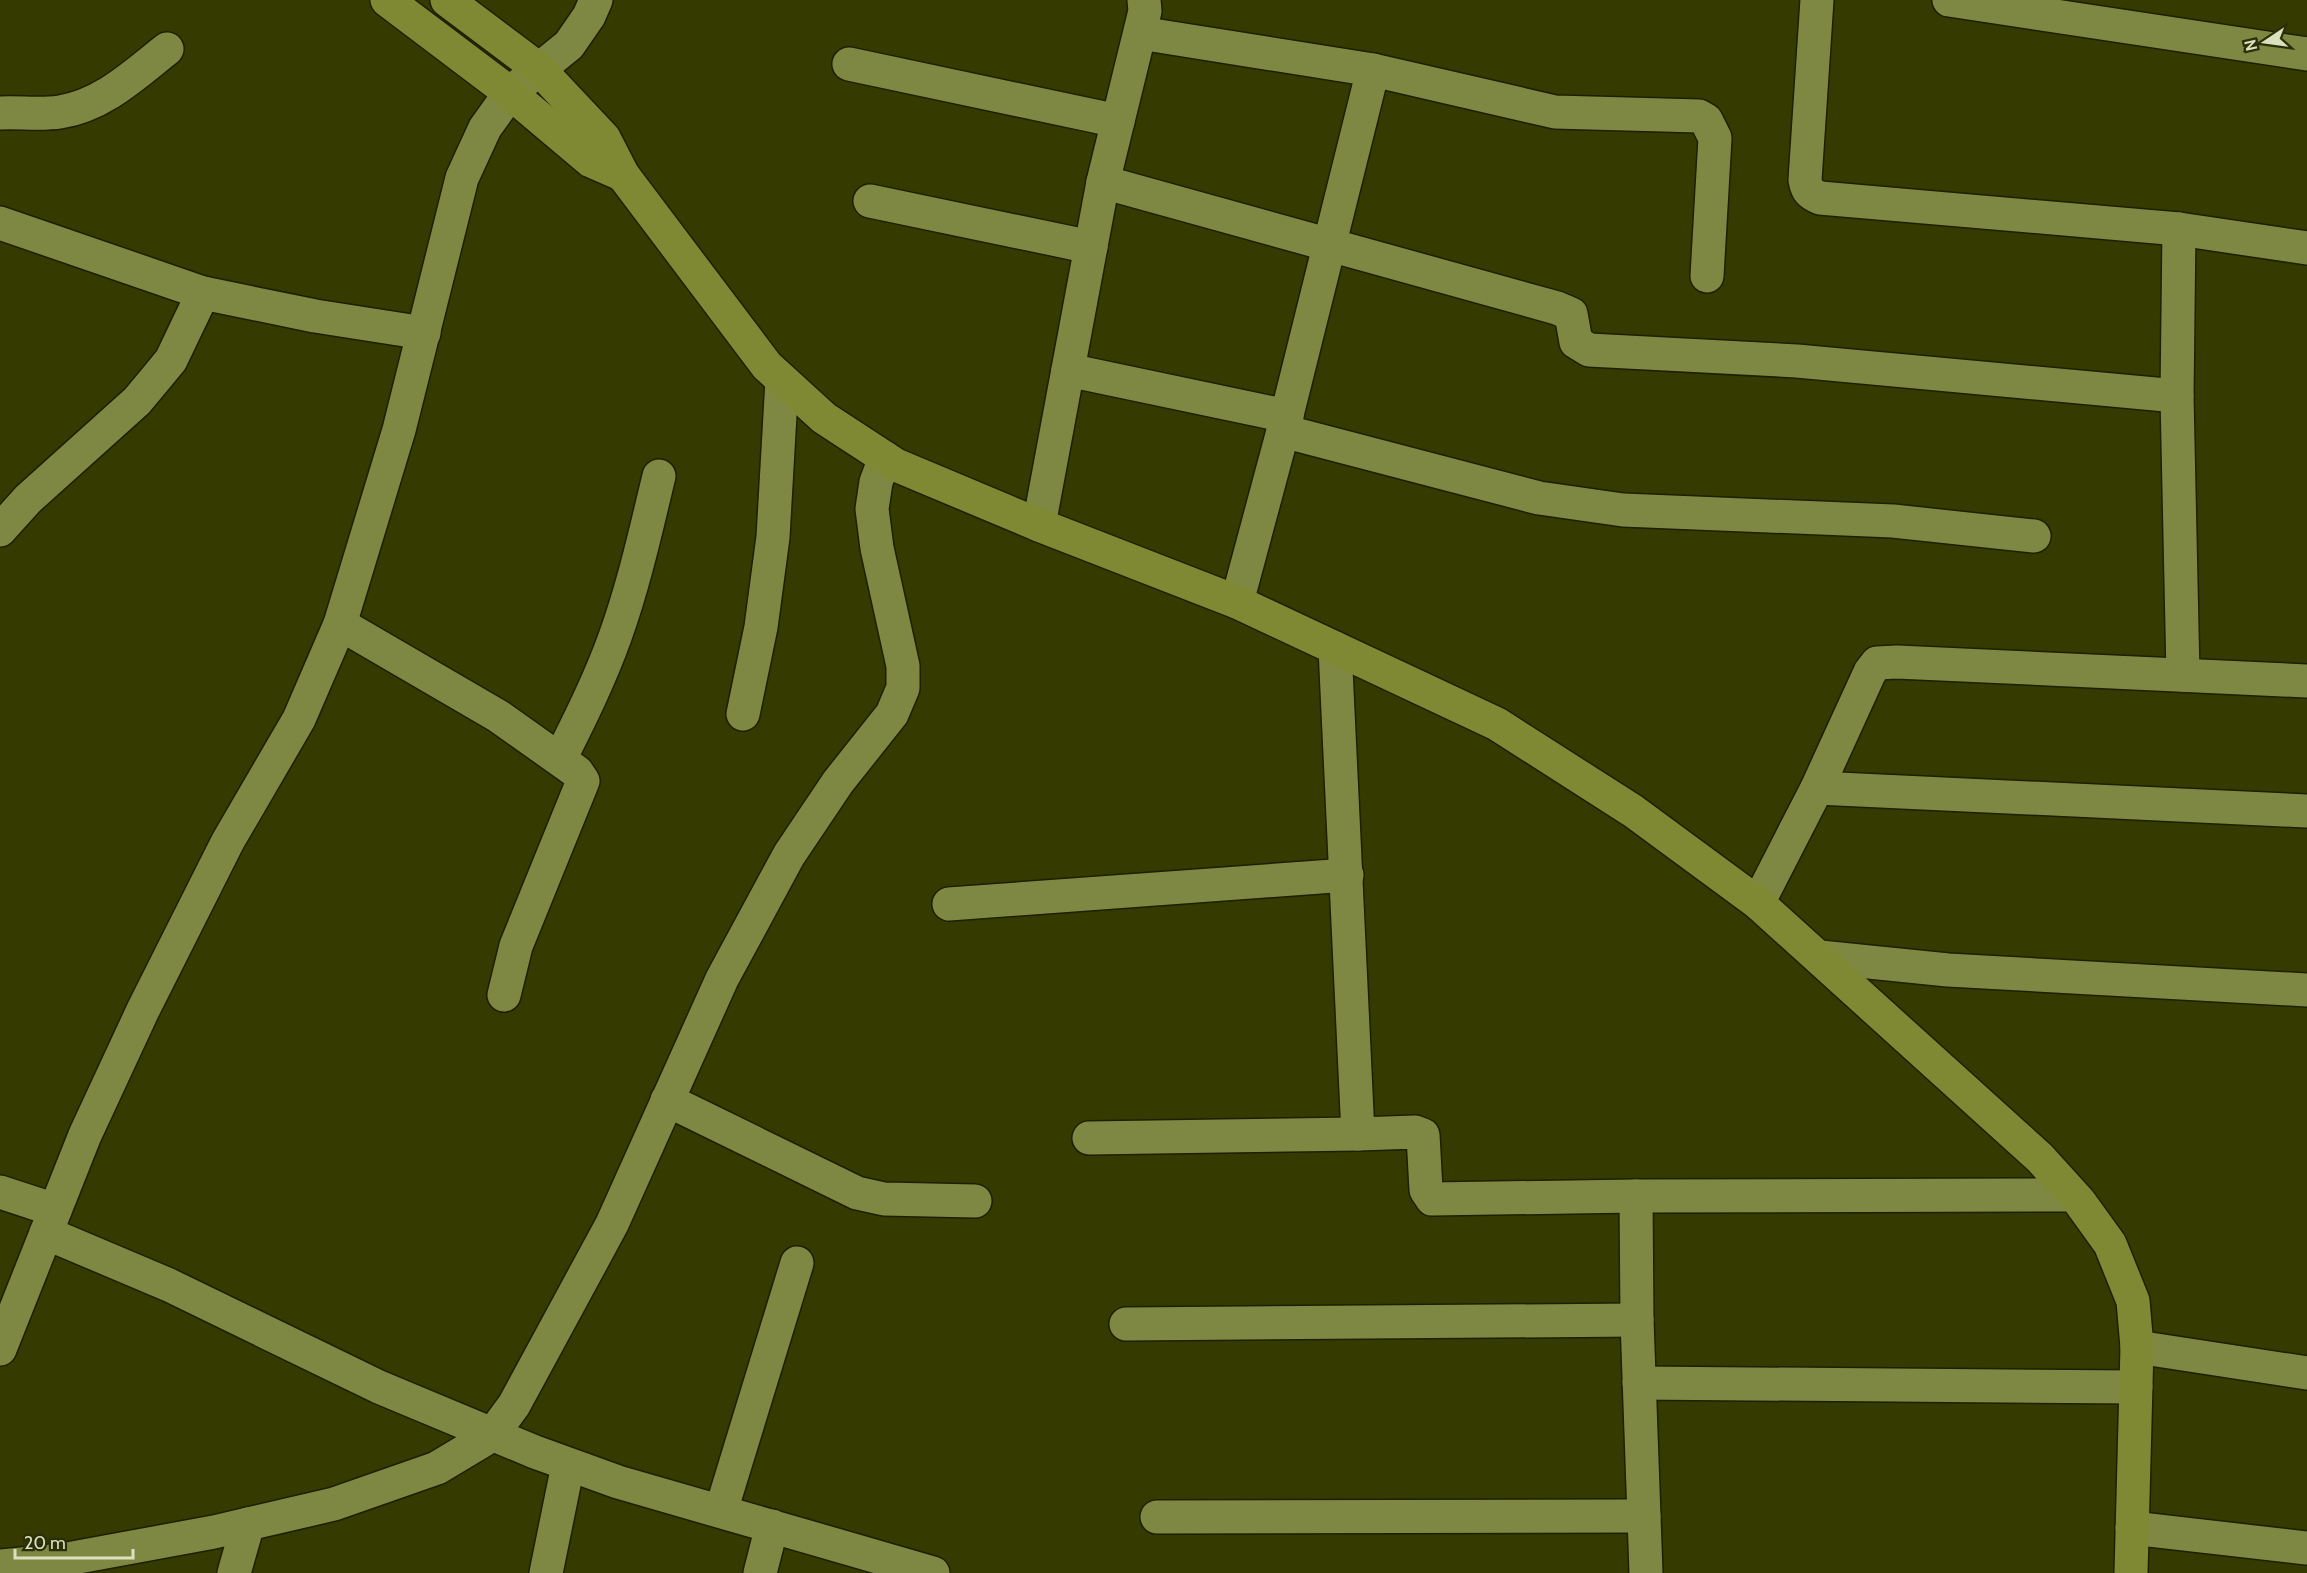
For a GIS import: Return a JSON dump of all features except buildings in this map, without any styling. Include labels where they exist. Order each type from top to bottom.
[{"type":"main road","points":[[387,0],[510,93],[591,161],[623,175]]},
{"type":"main road","points":[[447,0],[540,70],[604,138],[623,175],[767,366],[824,418],[885,458],[1039,525],[1237,602],[1497,724],[1633,810],[1758,903],[2040,1158],[2073,1195],[2110,1244],[2133,1301],[2137,1347],[2131,1573]]},
{"type":"street","points":[[0,1349],[85,1134],[143,1010],[228,841],[298,719],[340,624],[399,430],[462,178],[485,128],[510,93],[569,45],[589,16],[596,0]]},
{"type":"street","points":[[1039,525],[1103,183],[1145,11],[1143,0]]},
{"type":"street","points":[[1817,0],[1805,180],[1806,190],[1811,195],[1820,198],[2179,229],[2307,248]]},
{"type":"street","points":[[1949,0],[2122,13],[2307,54]]},
{"type":"street","points":[[1140,33],[1373,70],[1555,112],[1699,116],[1706,120],[1715,138],[1707,276]]},
{"type":"street","points":[[0,113],[57,112],[84,107],[109,94],[167,49]]},
{"type":"street","points":[[849,64],[1118,121]]},
{"type":"street","points":[[1237,602],[1285,424],[1373,70]]},
{"type":"street","points":[[1103,183],[1565,311],[1571,314],[1576,342],[1589,350],[1797,361],[2177,396]]},
{"type":"street","points":[[870,201],[1091,247]]},
{"type":"street","points":[[0,223],[203,293],[315,316],[424,333]]},
{"type":"street","points":[[2179,229],[2177,396],[2183,675]]},
{"type":"street","points":[[0,530],[28,499],[137,401],[171,360],[203,293]]},
{"type":"street","points":[[1068,370],[1285,424],[1468,481],[1549,500],[1623,510],[1893,521],[2034,536]]},
{"type":"street","points":[[743,714],[761,627],[773,537],[782,380]]},
{"type":"street","points":[[0,1566],[62,1560],[248,1524],[334,1504],[437,1468],[492,1435],[514,1405],[612,1224],[722,979],[789,855],[838,782],[892,714],[903,688],[903,666],[877,548],[872,509],[876,482],[885,458]]},
{"type":"street","points":[[560,759],[599,679],[616,636],[634,579],[659,476]]},
{"type":"street","points":[[340,624],[498,716],[581,775],[583,788],[551,856],[516,946],[504,995]]},
{"type":"street","points":[[1335,648],[1358,1134]]},
{"type":"street","points":[[1758,903],[1817,788],[1870,672],[1877,663],[1897,662],[2307,681]]},
{"type":"street","points":[[1817,788],[2307,811]]},
{"type":"street","points":[[949,904],[1347,875]]},
{"type":"street","points":[[1820,957],[1948,970],[2307,990]]},
{"type":"street","points":[[667,1100],[857,1193],[884,1199],[975,1201]]},
{"type":"street","points":[[1089,1138],[1415,1132],[1423,1135],[1426,1190],[1432,1199],[2073,1195]]},
{"type":"street","points":[[0,1192],[51,1222],[170,1285],[380,1387],[492,1435],[618,1482],[933,1573]]},
{"type":"street","points":[[1636,1196],[1637,1320],[1646,1573]]},
{"type":"street","points":[[721,1511],[797,1263]]},
{"type":"street","points":[[1126,1324],[1637,1320]]},
{"type":"street","points":[[2137,1347],[2307,1373]]},
{"type":"street","points":[[1639,1383],[2136,1387]]},
{"type":"street","points":[[546,1573],[568,1465]]},
{"type":"street","points":[[1157,1517],[1644,1516]]},
{"type":"street","points":[[234,1573],[248,1524]]},
{"type":"street","points":[[760,1573],[772,1526]]},
{"type":"street","points":[[2132,1528],[2307,1548]]}]
